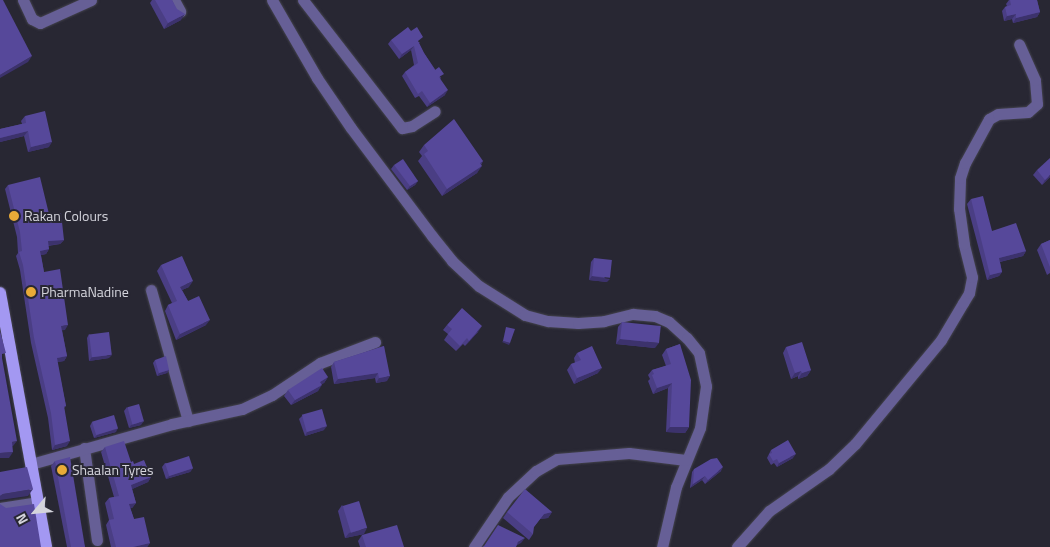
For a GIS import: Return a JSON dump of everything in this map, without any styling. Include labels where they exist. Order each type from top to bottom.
[{"type":"main road","points":[[0,294],[46,547]]},
{"type":"street","points":[[23,0],[32,19],[40,23],[91,0]]},
{"type":"street","points":[[174,0],[180,11]]},
{"type":"street","points":[[272,0],[317,78],[350,128],[452,261],[479,286],[524,315],[578,323],[604,321],[633,314],[655,316],[669,322],[687,338],[699,353],[706,386],[700,428],[676,487],[662,547]]},
{"type":"street","points":[[303,0],[402,128],[412,126],[435,110]]},
{"type":"street","points":[[737,547],[769,512],[829,469],[855,444],[940,340],[969,293],[972,277],[964,244],[959,209],[960,178],[965,163],[989,119],[998,114],[1028,112],[1037,104],[1035,80],[1019,44]]},
{"type":"street","points":[[151,290],[188,421]]},
{"type":"street","points":[[31,464],[84,448],[242,409],[255,404],[320,363],[375,342]]},
{"type":"street","points":[[84,448],[97,540]]},
{"type":"street","points":[[474,547],[508,497],[536,471],[557,460],[629,453],[686,460]]},
{"type":"street","points":[[0,508],[39,502]]},
{"type":"building","points":[[0,0],[3,0],[32,56],[0,75]]},
{"type":"building","points":[[155,0],[172,0],[177,9],[185,14],[168,23]]},
{"type":"building","points":[[1010,0],[1037,0],[1040,12],[1016,18],[1016,14],[1007,16],[1005,7],[1011,5]]},
{"type":"building","points":[[408,27],[411,31],[417,27],[423,37],[418,41],[424,53],[435,70],[439,67],[444,74],[439,77],[448,90],[430,103],[422,91],[418,94],[405,72],[418,63],[414,46],[402,54],[391,40]]},
{"type":"building","points":[[45,111],[52,142],[31,147],[28,131],[0,138],[0,129],[26,123],[25,116]]},
{"type":"building","points":[[454,119],[483,161],[480,163],[482,166],[447,189],[424,154],[428,151],[424,145]]},
{"type":"building","points":[[1050,158],[1050,175],[1045,180],[1037,170]]},
{"type":"building","points":[[403,159],[418,181],[410,186],[394,165]]},
{"type":"building","points":[[40,177],[49,214],[61,213],[64,240],[48,241],[49,249],[40,251],[44,272],[60,269],[68,325],[61,326],[67,356],[57,358],[70,441],[55,445],[51,413],[34,338],[23,265],[19,252],[22,251],[20,232],[8,185]]},
{"type":"building","points":[[983,196],[992,231],[1016,223],[1026,251],[999,258],[1002,272],[990,275],[971,199]]},
{"type":"building","points":[[1050,240],[1050,267],[1041,244]]},
{"type":"building","points":[[182,256],[193,281],[180,287],[188,301],[199,296],[210,320],[180,334],[168,305],[177,301],[161,265]]},
{"type":"building","points":[[594,258],[612,260],[610,278],[592,276]]},
{"type":"building","points":[[462,308],[482,326],[469,341],[467,338],[460,346],[448,334],[452,329],[447,325]]},
{"type":"building","points":[[622,322],[661,326],[659,343],[620,339]]},
{"type":"building","points":[[506,327],[515,329],[510,343],[503,341]]},
{"type":"building","points":[[0,331],[6,353],[2,354],[2,358],[17,441],[12,442],[13,452],[0,453]]},
{"type":"building","points":[[109,332],[112,355],[92,357],[89,334]]},
{"type":"building","points":[[802,342],[811,370],[795,373],[786,347]]},
{"type":"building","points":[[680,344],[691,380],[689,427],[670,427],[672,383],[657,388],[652,370],[671,364],[666,349]]},
{"type":"building","points":[[384,346],[390,376],[379,378],[378,373],[338,379],[334,362]]},
{"type":"building","points":[[592,346],[602,368],[577,378],[571,364],[581,360],[577,353]]},
{"type":"building","points":[[166,356],[169,370],[159,373],[155,360]]},
{"type":"building","points":[[322,368],[328,377],[320,382],[322,385],[295,400],[288,390]]},
{"type":"building","points":[[139,404],[144,421],[132,425],[127,407]]},
{"type":"building","points":[[322,409],[327,426],[307,432],[302,415]]},
{"type":"building","points":[[114,415],[118,428],[96,435],[92,422]]},
{"type":"building","points":[[788,440],[796,454],[779,463],[777,459],[773,461],[769,454],[772,453],[771,450]]},
{"type":"building","points":[[124,441],[131,462],[133,461],[134,464],[144,460],[151,477],[131,485],[136,503],[129,504],[134,519],[144,517],[150,543],[133,547],[116,547],[109,520],[114,519],[109,498],[119,496],[105,447]]},
{"type":"building","points":[[189,456],[193,468],[169,476],[165,464]]},
{"type":"building","points":[[70,457],[85,547],[71,547],[55,461]]},
{"type":"building","points":[[717,458],[723,467],[708,480],[705,476],[693,484],[694,469],[711,459]]},
{"type":"building","points":[[27,467],[33,489],[0,496],[0,472]]},
{"type":"building","points":[[525,489],[552,512],[544,514],[534,527],[533,534],[507,512]]},
{"type":"building","points":[[359,501],[367,528],[351,533],[343,506]]},
{"type":"building","points":[[0,504],[6,508],[34,504],[41,547],[0,547]]},
{"type":"building","points":[[397,525],[404,547],[366,547],[362,535]]},
{"type":"building","points":[[498,525],[525,538],[518,542],[516,547],[482,547]]},
{"type":"place","name":"Rakan Colours","points":[[14,216]]},
{"type":"place","name":"PharmaNadine","points":[[31,292]]},
{"type":"place","name":"Shaalan Tyres","points":[[62,470]]}]
